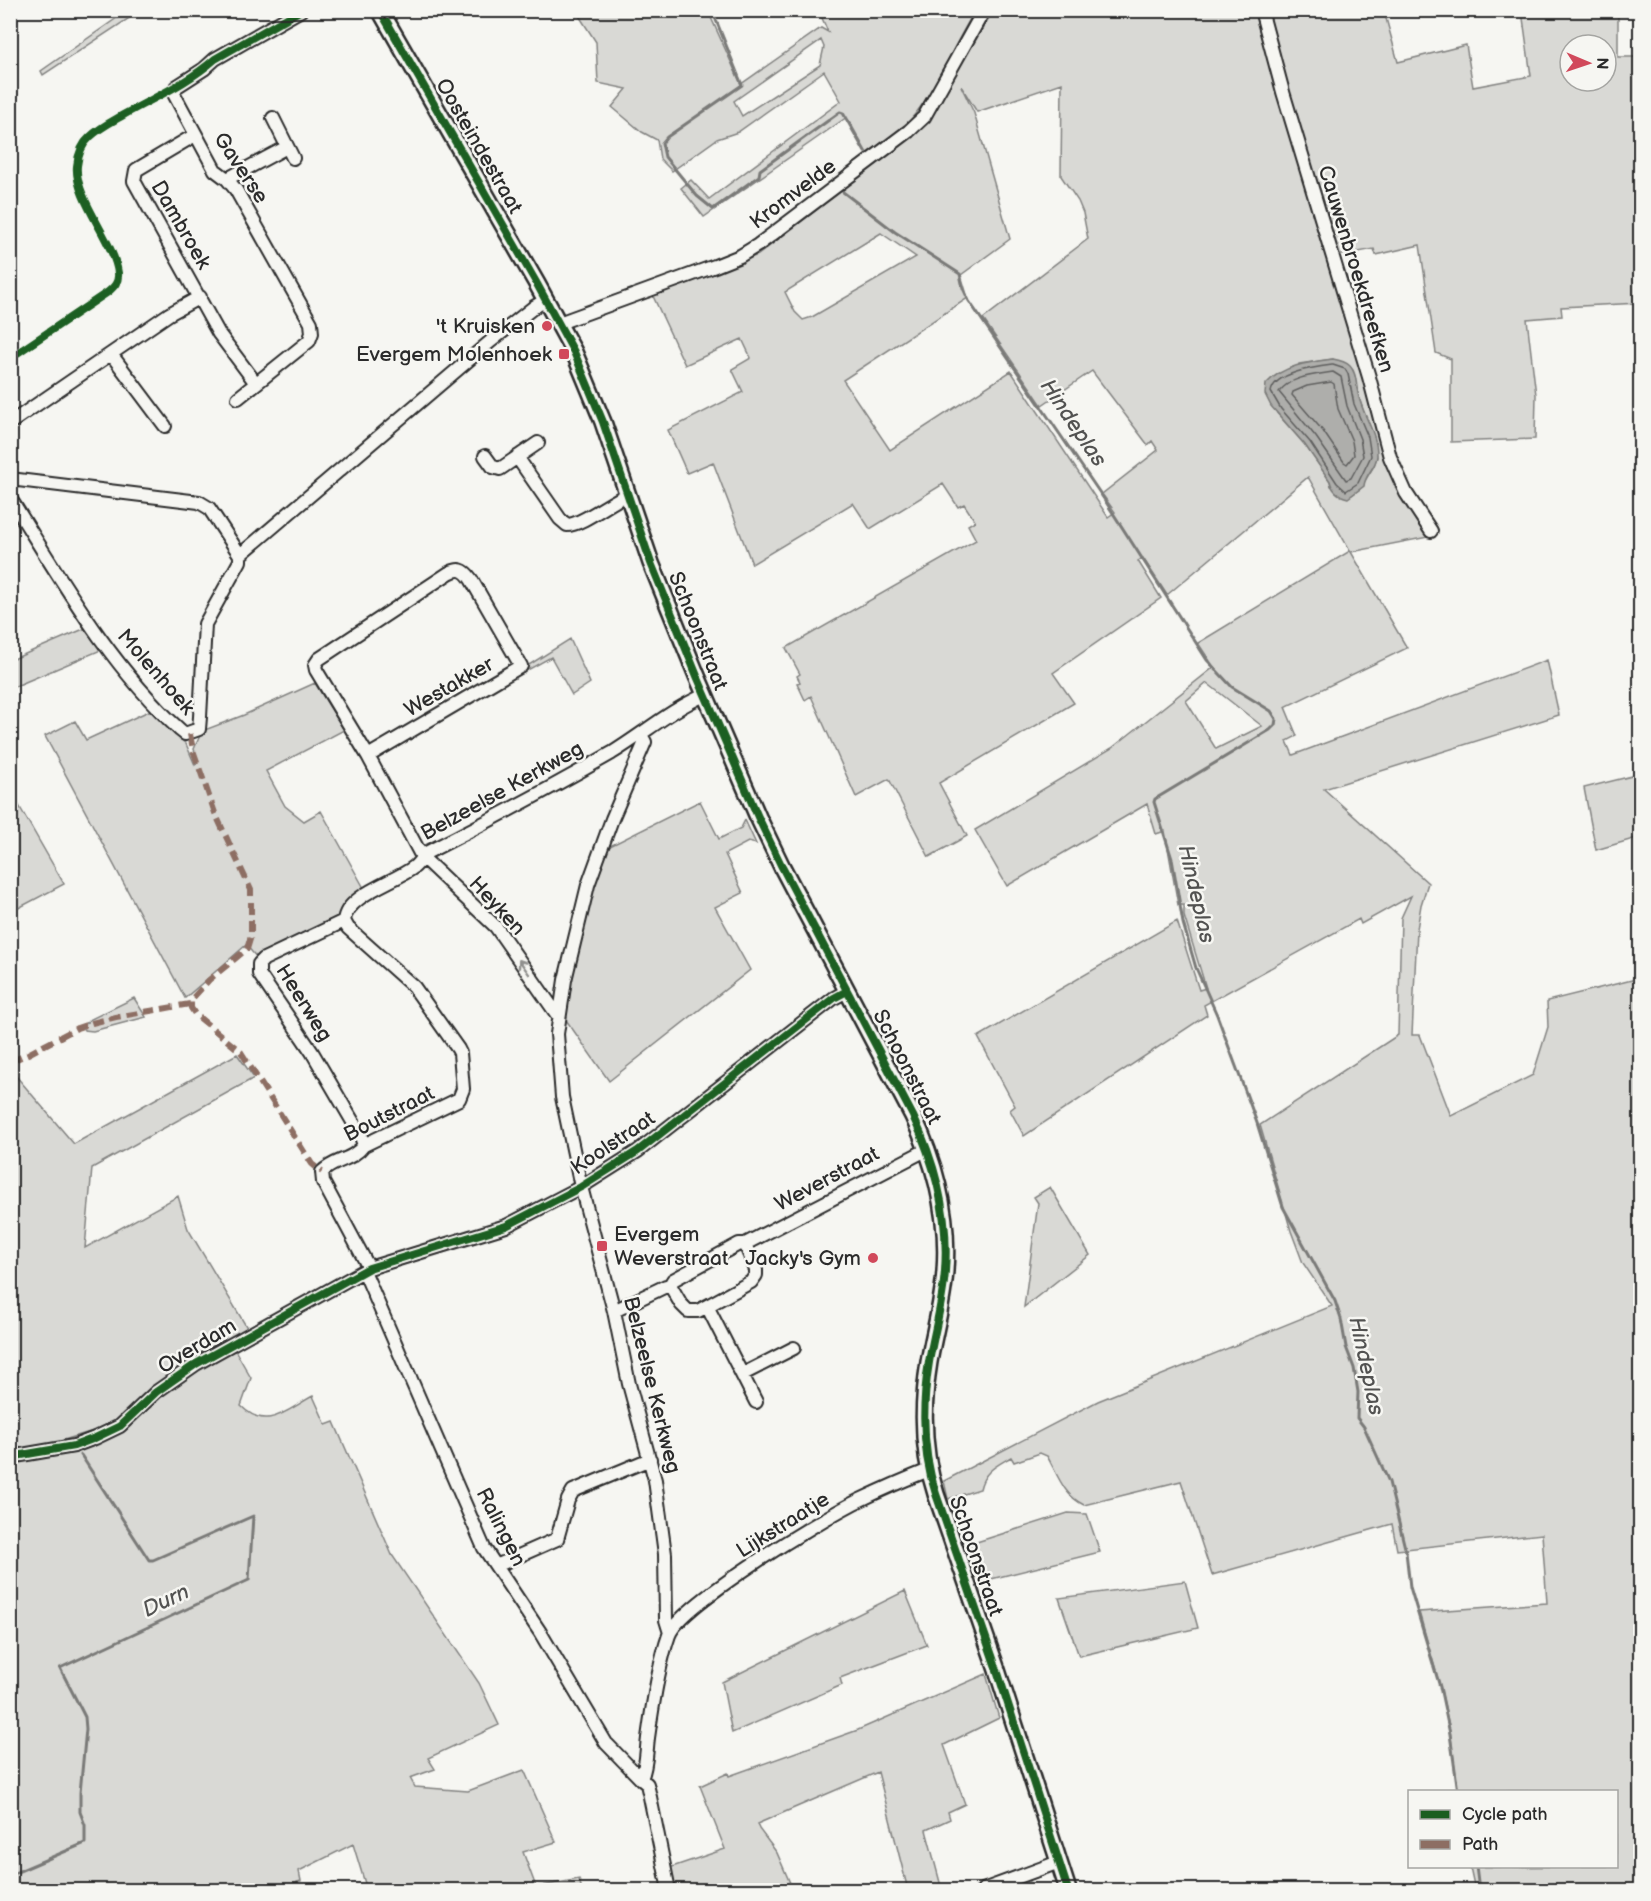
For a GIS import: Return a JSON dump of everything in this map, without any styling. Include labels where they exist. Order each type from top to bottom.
[{"type":"street","name":"Gaverse","points":[[238,398],[255,382],[309,341],[312,333],[311,323],[236,190],[215,170],[174,94],[176,87],[215,59],[301,10]]},
{"type":"street","name":"Oosteindestraat","points":[[380,10],[546,300]]},
{"type":"street","name":"Kromvelde","points":[[559,323],[715,267],[758,245],[909,131],[924,117],[984,10]]},
{"type":"street","name":"Cauwenbroekdreefken","points":[[1261,10],[1283,92],[1369,377],[1390,457],[1406,493],[1431,531]]},
{"type":"street","points":[[227,179],[290,152],[273,118]]},
{"type":"street","name":"Dambroek","points":[[10,423],[169,314],[200,297],[134,182],[136,170],[195,135]]},
{"type":"street","points":[[200,297],[219,334],[255,382]]},
{"type":"street","name":"Schoonstraat","points":[[546,300],[594,397],[651,564],[768,840],[913,1116],[928,1149],[942,1201],[946,1256],[943,1290],[927,1383],[925,1421],[930,1470],[1068,1890]]},
{"type":"street","name":"Molenhoek","points":[[10,498],[121,668],[174,725],[185,734],[190,734],[199,729],[204,624],[240,561],[240,555],[491,341],[546,300]]},
{"type":"street","points":[[111,354],[159,424]]},
{"type":"street","points":[[485,456],[496,469],[538,443]]},
{"type":"street","points":[[517,457],[560,519],[567,525],[576,524],[627,495]]},
{"type":"street","points":[[10,479],[200,502],[209,508],[240,555]]},
{"type":"street","name":"Westakker","points":[[319,659],[449,573],[459,569],[467,574],[520,664],[520,668],[368,756]]},
{"type":"street","name":"Belzeelse Kerkweg","points":[[319,659],[315,665],[316,670],[368,756],[422,857],[567,778],[705,695]]},
{"type":"street","name":"Belzeelse Kerkweg","points":[[640,735],[645,742],[612,819],[588,885],[572,945],[557,1034],[562,1097],[581,1187],[614,1311],[629,1384],[650,1459],[662,1528],[667,1627],[670,1633]]},
{"type":"street","points":[[344,921],[347,910],[352,905],[414,867],[422,857]]},
{"type":"street","name":"Heyken","points":[[422,857],[496,927],[556,1013],[559,1014]]},
{"type":"street","name":"Boutstraat","points":[[344,921],[348,928],[420,994],[460,1053],[462,1089],[459,1099],[364,1145],[358,1153],[327,1167],[321,1176],[366,1270]]},
{"type":"street","name":"Heerweg","points":[[344,921],[264,959],[259,964],[259,970],[268,990],[336,1092],[364,1145]]},
{"type":"street","name":"Koolstraat","points":[[366,1270],[506,1226],[581,1187],[638,1151],[834,998],[847,991]]},
{"type":"street","name":"Weverstraat","points":[[614,1311],[670,1285],[673,1280],[739,1244],[745,1244],[928,1149]]},
{"type":"street","points":[[670,1285],[688,1311],[698,1311],[754,1279],[756,1270],[745,1244]]},
{"type":"street","name":"Overdam","points":[[10,1457],[74,1446],[120,1426],[156,1392],[196,1364],[366,1270]]},
{"type":"street","name":"Ralingen","points":[[366,1270],[484,1548],[540,1632],[606,1743],[646,1784],[669,1890]]},
{"type":"street","points":[[707,1306],[756,1402]]},
{"type":"street","points":[[743,1374],[794,1348]]},
{"type":"street","points":[[496,1566],[557,1539],[568,1500],[573,1491],[650,1459]]},
{"type":"street","name":"Lijkstraatje","points":[[670,1633],[678,1621],[700,1601],[793,1540],[856,1502],[930,1470]]},
{"type":"street","points":[[641,1779],[645,1769],[653,1706],[670,1633]]},
{"type":"street","points":[[983,1890],[1059,1862]]},
{"type":"shaded area","points":[[127,11],[137,11],[43,75],[41,71]]},
{"type":"shaded area","points":[[576,11],[708,11],[741,84],[821,28],[828,32],[819,11],[975,11],[921,107],[896,133],[867,153],[847,117],[704,217],[681,188],[691,180],[709,199],[841,101],[824,71],[738,132],[717,139],[672,171],[660,159],[657,140],[642,132],[612,107],[627,89],[598,83],[596,42]],"holes":[[[821,40],[824,47],[820,65],[742,116],[734,101]]]},
{"type":"shaded area","points":[[993,11],[1257,11],[1405,498],[1428,537],[1351,552],[1407,648],[1285,707],[1297,736],[1287,741],[1293,755],[1547,660],[1559,715],[1324,789],[1428,883],[1417,929],[1412,1035],[1420,1035],[1451,1116],[1533,1075],[1548,1027],[1547,1001],[1640,978],[1640,1890],[1475,1890],[1470,1868],[1618,1868],[1618,1790],[1458,1790],[1450,1730],[1419,1612],[1547,1603],[1542,1534],[1397,1550],[1392,1524],[1212,1575],[1181,1481],[1084,1505],[1071,1496],[1047,1456],[1040,1453],[1014,1462],[1011,1457],[988,1473],[980,1489],[948,1499],[944,1481],[1098,1401],[1332,1306],[1303,1263],[1291,1231],[1260,1125],[1398,1035],[1401,918],[1411,896],[1361,924],[1359,919],[1204,1005],[1207,1015],[1024,1136],[1010,1110],[1015,1106],[978,1037],[1177,921],[1199,990],[1206,988],[1184,916],[1184,905],[1178,905],[1165,831],[1156,834],[1147,804],[1007,886],[975,830],[1112,748],[1214,667],[1198,643],[1350,551],[1308,477],[1167,595],[1143,558],[1138,561],[1161,598],[1053,673],[1074,703],[939,783],[967,836],[929,857],[889,779],[856,797],[811,696],[805,700],[797,683],[800,682],[797,676],[800,674],[786,648],[976,540],[968,525],[975,521],[964,504],[958,507],[943,484],[870,529],[853,503],[752,564],[713,462],[687,473],[668,430],[743,392],[732,369],[751,358],[742,339],[685,365],[652,294],[758,255],[910,137],[931,115]],"holes":[[[1062,83],[1061,176],[1078,201],[1088,239],[983,319],[1042,405],[1092,371],[1148,445],[1152,441],[1158,450],[1102,494],[1115,512],[1108,517],[1011,371],[890,450],[843,380],[968,298],[961,275],[1010,239],[974,113],[961,86],[977,112]],[[881,233],[916,257],[803,320],[795,312],[785,292]],[[1333,359],[1357,392],[1377,457],[1360,489],[1352,495],[1331,486],[1330,481],[1305,445],[1277,413],[1299,364]],[[1207,683],[1262,726],[1216,749],[1186,701]]]},
{"type":"shaded area","points":[[1266,11],[1384,11],[1398,62],[1466,45],[1473,87],[1531,76],[1522,11],[1618,11],[1618,33],[1558,33],[1558,93],[1618,93],[1618,57],[1640,57],[1640,303],[1561,307],[1562,316],[1527,319],[1536,395],[1535,439],[1451,442],[1451,359],[1436,353],[1420,245],[1376,255],[1374,249],[1337,256]]},
{"type":"shaded area","points":[[86,628],[101,650],[11,688],[11,660]]},
{"type":"shaded area","points":[[570,639],[590,683],[572,695],[551,657],[526,671],[524,665],[529,665]]},
{"type":"shaded area","points":[[315,683],[344,730],[266,771],[285,806],[304,821],[321,811],[364,888],[342,908],[338,916],[258,959],[246,945],[185,998],[45,736],[75,721],[86,740],[151,710],[186,744],[195,765],[198,761],[194,749],[202,731]]},
{"type":"shaded area","points":[[1640,774],[1640,837],[1596,850],[1584,788]]},
{"type":"shaded area","points":[[10,790],[64,884],[11,912],[10,912]]},
{"type":"shaded area","points":[[700,801],[719,839],[741,828],[745,820],[756,844],[748,842],[725,854],[743,893],[715,907],[750,970],[609,1081],[564,1017],[575,943],[606,848]]},
{"type":"shaded area","points":[[134,998],[146,1017],[93,1031],[84,1030],[83,1027],[89,1020]]},
{"type":"shaded area","points":[[237,1054],[254,1078],[92,1168],[85,1248],[178,1196],[188,1229],[249,1331],[109,1426],[51,1444],[10,1451],[10,1069],[74,1144]]},
{"type":"shaded area","points":[[1050,1187],[1090,1255],[1024,1307],[1038,1203],[1034,1197]]},
{"type":"shaded area","points":[[235,1350],[251,1378],[241,1406],[250,1414],[268,1418],[277,1416],[313,1396],[326,1425],[334,1422],[392,1555],[479,1683],[499,1725],[428,1758],[435,1769],[410,1778],[415,1787],[468,1791],[524,1770],[556,1842],[523,1852],[536,1887],[579,1879],[582,1890],[367,1890],[353,1844],[299,1871],[301,1881],[297,1882],[298,1890],[11,1890],[11,1462],[95,1446],[180,1381],[206,1364]]},
{"type":"shaded area","points":[[1068,1513],[1087,1514],[1100,1552],[975,1583],[964,1546]]},
{"type":"shaded area","points":[[1185,1581],[1198,1628],[1079,1656],[1059,1598]]},
{"type":"shaded area","points":[[905,1591],[927,1645],[840,1678],[842,1685],[732,1733],[722,1682]]},
{"type":"shaded area","points":[[986,1674],[999,1718],[944,1745],[965,1804],[948,1812],[950,1819],[926,1830],[942,1890],[908,1890],[878,1772],[757,1824],[777,1853],[793,1890],[673,1890],[669,1868],[725,1849],[700,1786],[728,1773],[729,1776],[858,1730]]},
{"type":"water","points":[[1333,359],[1346,363],[1354,372],[1360,401],[1377,448],[1375,464],[1364,486],[1348,498],[1334,490],[1305,445],[1271,406],[1265,394],[1266,384],[1280,372]]},
{"type":"waterway","name":"Hindeplas","points":[[712,10],[742,85],[667,137],[662,143],[665,157],[697,196],[713,209],[759,176],[760,170],[840,112],[843,113],[865,152]]},
{"type":"waterway","name":"Hindeplas","points":[[843,192],[895,232],[960,274],[969,301],[1104,499],[1207,660],[1232,687],[1271,711],[1276,719],[1275,725],[1270,730],[1155,799],[1154,802],[1172,859],[1183,923],[1196,968],[1217,1015],[1257,1123],[1283,1207],[1335,1301],[1341,1319],[1358,1392],[1357,1418],[1364,1427],[1389,1482],[1406,1552],[1410,1587],[1440,1687],[1450,1734],[1458,1790]]},
{"type":"waterway","name":"Durn","points":[[10,1875],[85,1843],[85,1825],[80,1812],[85,1717],[60,1668],[249,1580],[253,1516],[149,1560],[81,1455]]},
{"type":"waterway","name":"Hindeplas","points":[[1476,1868],[1479,1890]]},
{"type":"marked path","points":[[190,734],[193,750],[215,813],[251,890],[251,936],[247,949],[209,980],[191,1000],[191,1008],[195,1014],[241,1052],[312,1164],[322,1172]]},
{"type":"marked path","points":[[10,1059],[14,1060],[28,1054],[77,1028],[92,1023],[190,1004]]},
{"type":"cycle path","points":[[10,358],[108,292],[117,282],[118,273],[115,261],[82,192],[78,178],[78,158],[87,140],[107,124],[183,82],[215,59],[301,10]]},
{"type":"cycle path","points":[[380,10],[574,352],[603,422],[651,563],[758,817],[913,1116],[928,1153],[943,1211],[946,1251],[942,1294],[925,1395],[926,1445],[931,1478],[997,1670],[1068,1890]]},
{"type":"cycle path","points":[[10,1457],[74,1446],[95,1438],[120,1426],[156,1392],[196,1364],[369,1268],[506,1226],[581,1187],[638,1151],[834,998],[847,991]]},
{"type":"place","name":"'t Kruisken","points":[[547,326]]},
{"type":"place","name":"Evergem Molenhoek","points":[[564,354]]},
{"type":"place","name":"Evergem Weverstraat","points":[[602,1246]]},
{"type":"place","name":"Jacky's Gym","points":[[873,1258]]}]
